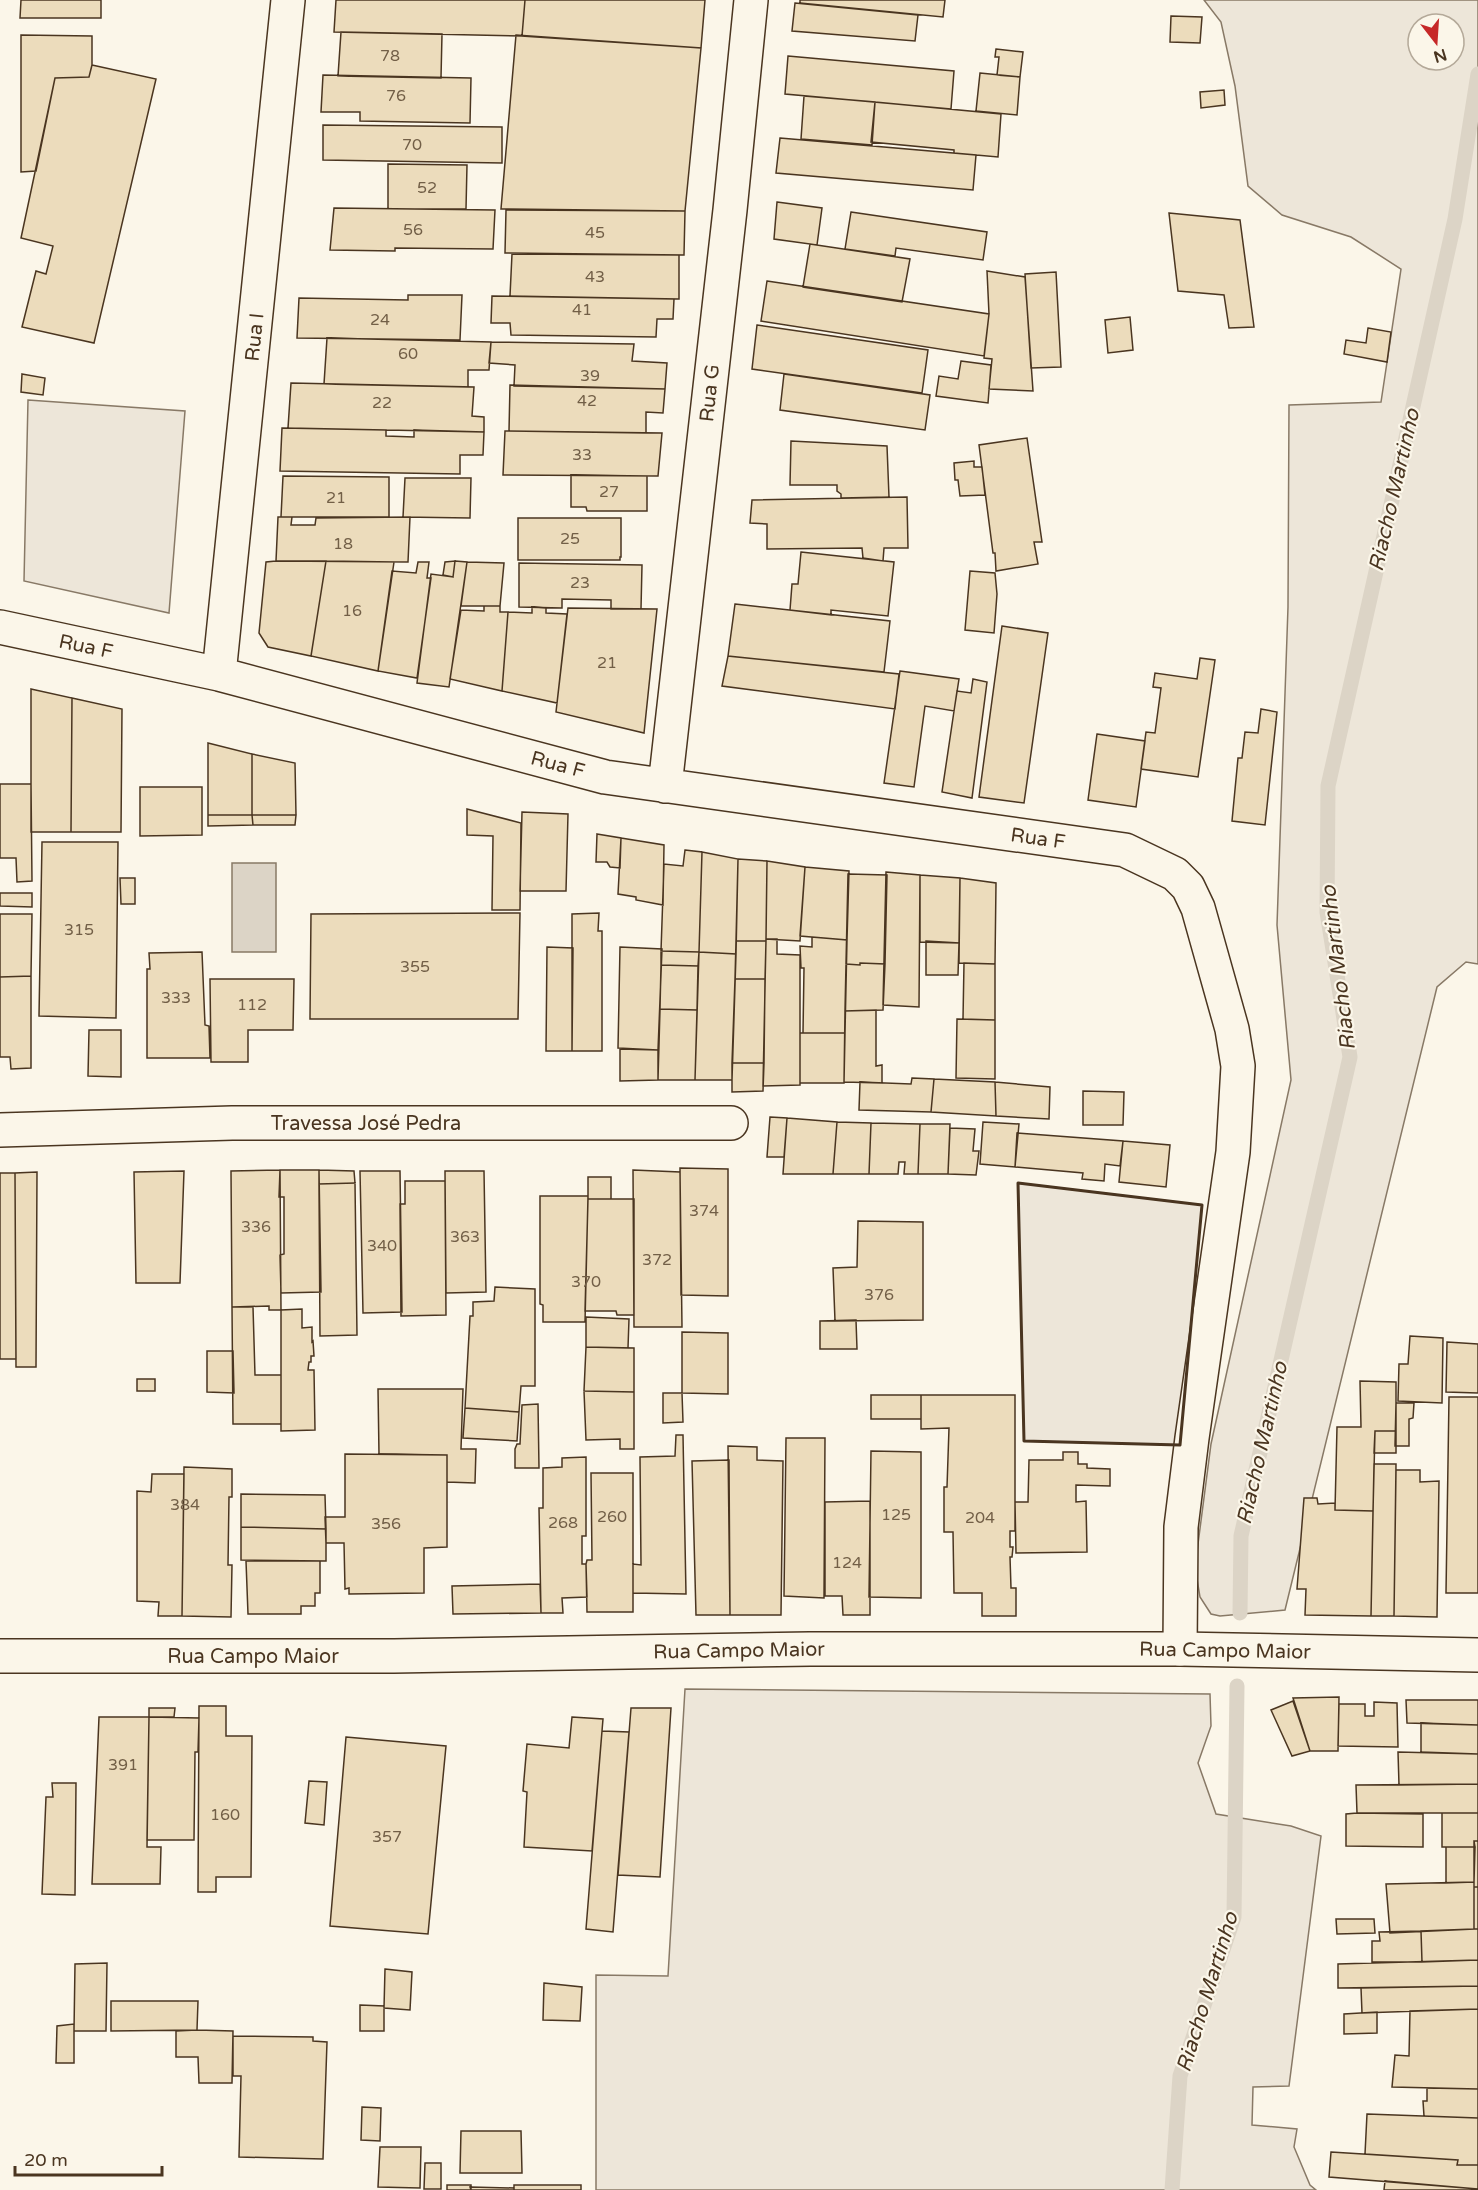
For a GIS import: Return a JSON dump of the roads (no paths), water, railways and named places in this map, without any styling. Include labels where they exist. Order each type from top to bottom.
[{"type":"street","name":"Rua I","points":[[219,674],[288,0]]},
{"type":"street","name":"Rua G","points":[[665,786],[730,210],[751,0]]},
{"type":"street","name":"Rua F","points":[[0,627],[219,674],[605,777],[1125,850],[1175,874],[1188,887],[1198,908],[1232,1029],[1238,1066],[1233,1152],[1192,1438],[1182,1527],[1180,1648]]},
{"type":"street","name":"Travessa José Pedra","points":[[0,1130],[232,1123],[731,1123]]},
{"type":"street","name":"Rua Campo Maior","points":[[0,1656],[394,1656],[810,1649],[1180,1648],[1478,1655]]},
{"type":"waterway","name":"Riacho Martinho","points":[[1240,1613],[1241,1536],[1350,1057],[1327,912],[1328,786],[1455,219],[1478,74]]},
{"type":"waterway","name":"Riacho Martinho","points":[[1172,2190],[1180,2076],[1234,1917],[1237,1686]]}]
